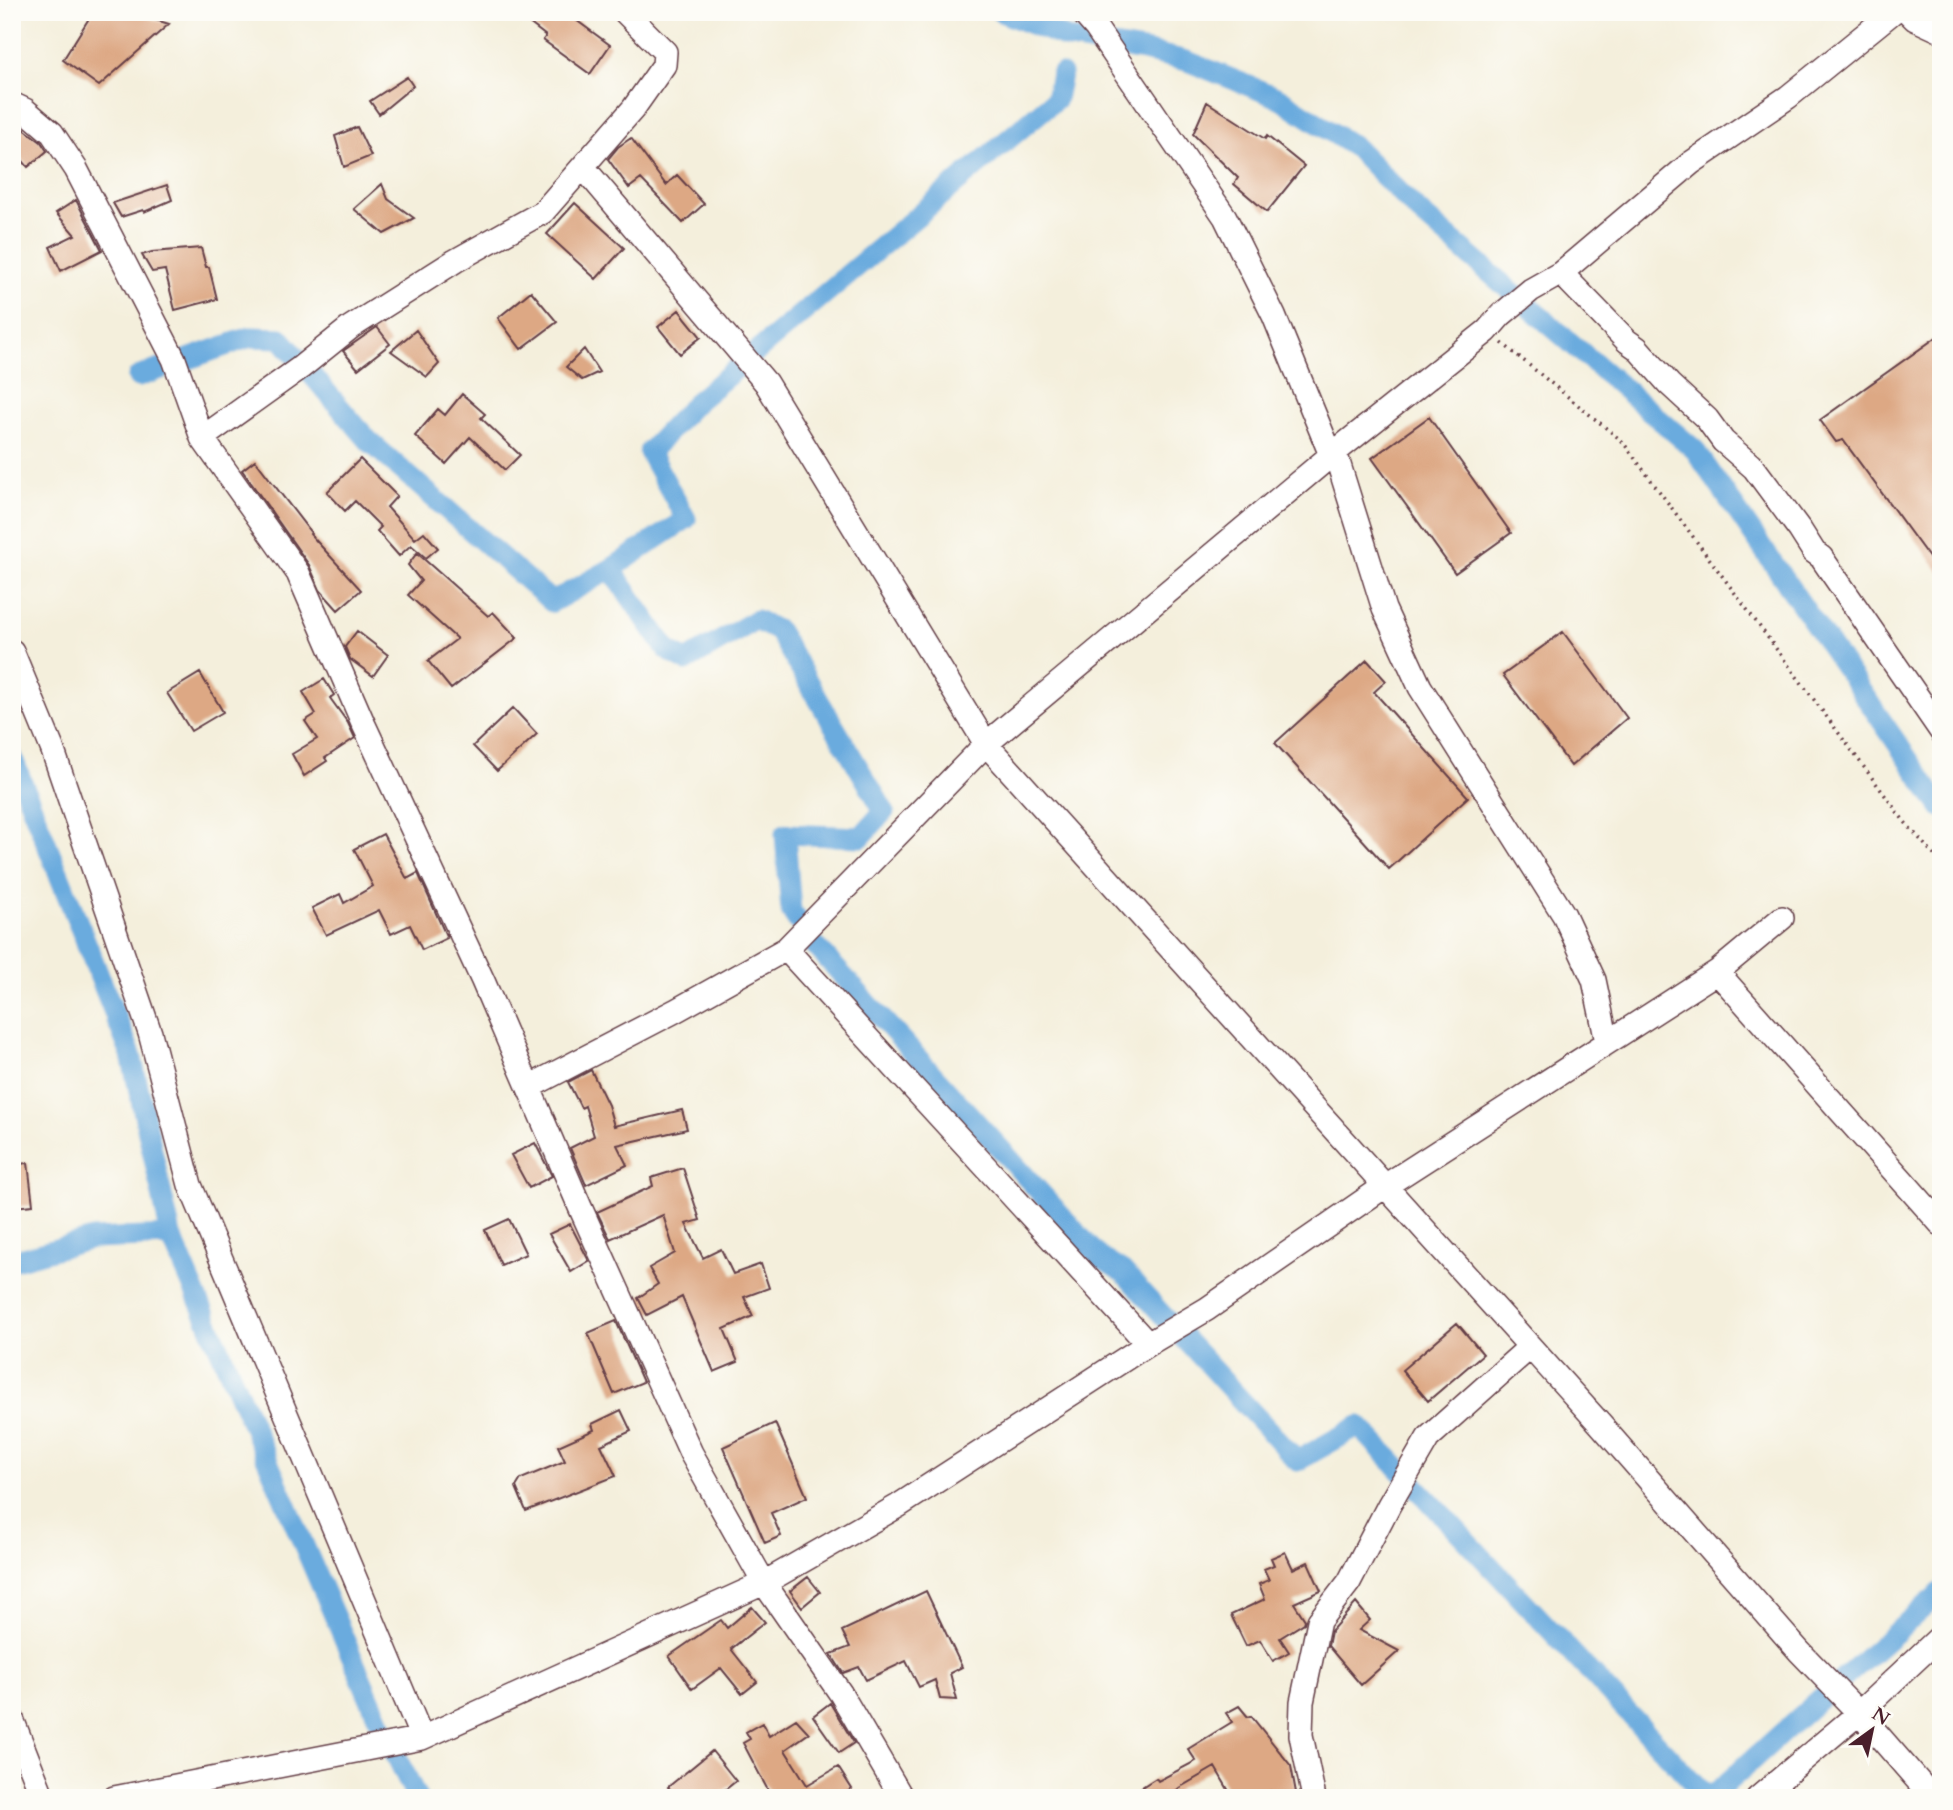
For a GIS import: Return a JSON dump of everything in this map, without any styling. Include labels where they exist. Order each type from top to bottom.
[{"type":"street","points":[[202,438],[300,368],[351,327],[455,261],[543,212],[633,109],[664,65],[665,52],[625,12]]},
{"type":"street","points":[[529,1087],[675,1011],[786,949],[986,744],[1531,290],[1562,273],[1691,163],[1788,97],[1893,12]]},
{"type":"street","points":[[1908,12],[1915,19],[1941,31]]},
{"type":"street","points":[[1089,20],[1226,217],[1274,316],[1333,454],[1384,609],[1420,687],[1564,915],[1594,980],[1607,1042]]},
{"type":"street","points":[[12,104],[24,110],[52,133],[76,169],[174,359],[202,438],[298,573],[364,725],[478,968],[580,1208],[691,1453],[764,1583],[841,1694],[902,1798]]},
{"type":"street","points":[[583,167],[766,383],[986,744],[1609,1434],[1799,1651],[1859,1713],[1933,1798]]},
{"type":"street","points":[[1562,273],[1627,341],[1637,348],[1652,367],[1707,419],[1723,441],[1754,468],[1814,552],[1821,557],[1941,731]]},
{"type":"street","points":[[12,651],[52,748],[150,1033],[190,1185],[416,1740]]},
{"type":"street","points":[[114,1798],[416,1740],[764,1583],[898,1506],[1207,1309],[1385,1186],[1717,972],[1782,918]]},
{"type":"street","points":[[786,949],[1155,1341]]},
{"type":"street","points":[[1717,972],[1941,1224]]},
{"type":"street","points":[[1314,1798],[1301,1735],[1302,1702],[1319,1621],[1349,1582],[1428,1438],[1530,1347]]},
{"type":"street","points":[[1758,1798],[1859,1713],[1941,1636]]},
{"type":"street","points":[[12,1719],[43,1798]]},
{"type":"path","points":[[1494,323],[1622,441],[1904,821],[1941,863]]},
{"type":"building","points":[[93,12],[130,12],[169,24],[99,86],[63,60]]},
{"type":"building","points":[[515,12],[565,12],[610,45],[590,74],[543,40],[546,36]]},
{"type":"building","points":[[407,77],[413,86],[379,114],[370,101]]},
{"type":"building","points":[[1207,102],[1265,139],[1267,136],[1304,166],[1267,212],[1234,184],[1238,178],[1193,134]]},
{"type":"building","points":[[12,120],[41,142],[47,151],[28,167],[12,148]]},
{"type":"building","points":[[357,127],[371,156],[344,167],[335,136]]},
{"type":"building","points":[[631,138],[666,185],[677,175],[704,204],[683,223],[641,179],[629,188],[608,159],[618,147]]},
{"type":"building","points":[[382,184],[388,199],[414,218],[384,234],[354,209]]},
{"type":"building","points":[[167,185],[172,200],[144,212],[143,210],[121,217],[113,203]]},
{"type":"building","points":[[76,200],[102,250],[61,271],[50,247],[75,235],[56,213]]},
{"type":"building","points":[[575,203],[624,248],[596,279],[547,234]]},
{"type":"building","points":[[201,248],[217,299],[175,310],[165,270],[152,272],[142,255]]},
{"type":"building","points":[[531,291],[557,322],[521,349],[498,318]]},
{"type":"building","points":[[679,310],[701,337],[680,354],[658,327]]},
{"type":"building","points":[[377,327],[390,344],[358,369],[343,351]]},
{"type":"building","points":[[416,330],[439,364],[427,377],[391,351]]},
{"type":"building","points":[[1941,334],[1941,574],[1843,440],[1836,442],[1820,420]]},
{"type":"building","points":[[584,349],[599,372],[582,380],[566,367]]},
{"type":"building","points":[[462,394],[485,414],[481,418],[520,455],[505,470],[470,437],[446,464],[415,436],[438,409],[445,415]]},
{"type":"building","points":[[1429,417],[1511,533],[1455,573],[1372,458]]},
{"type":"building","points":[[360,459],[397,496],[387,507],[415,539],[424,532],[438,548],[426,558],[411,545],[399,556],[377,531],[381,527],[355,501],[345,511],[327,492]]},
{"type":"building","points":[[255,460],[310,534],[361,590],[338,610],[320,590],[309,565],[242,470]]},
{"type":"building","points":[[417,553],[488,616],[493,612],[517,638],[451,689],[428,661],[457,639],[408,595],[421,581],[408,565]]},
{"type":"building","points":[[357,631],[388,655],[373,676],[350,659],[345,647]]},
{"type":"building","points":[[1563,632],[1627,718],[1571,766],[1503,675]]},
{"type":"building","points":[[1367,660],[1386,681],[1374,692],[1468,797],[1389,869],[1275,743]]},
{"type":"building","points":[[200,673],[223,712],[191,731],[167,693]]},
{"type":"building","points":[[324,679],[334,695],[330,698],[355,738],[304,776],[292,754],[317,739],[305,721],[316,714],[303,692]]},
{"type":"building","points":[[513,708],[537,734],[497,771],[473,746]]},
{"type":"building","points":[[383,834],[407,879],[418,873],[447,938],[422,950],[410,925],[391,934],[379,910],[326,935],[312,908],[340,894],[344,903],[373,886],[354,849]]},
{"type":"building","points":[[591,1070],[608,1105],[614,1126],[682,1110],[687,1129],[617,1145],[627,1165],[586,1185],[570,1148],[594,1136],[585,1106],[581,1108],[568,1082]]},
{"type":"building","points":[[535,1143],[552,1176],[529,1188],[511,1155]]},
{"type":"building","points":[[28,1163],[33,1205],[14,1207],[12,1165]]},
{"type":"building","points":[[683,1168],[700,1220],[686,1224],[703,1258],[721,1249],[733,1274],[761,1264],[769,1288],[744,1297],[753,1316],[724,1329],[738,1362],[714,1372],[682,1297],[647,1315],[638,1298],[658,1284],[649,1268],[675,1253],[663,1215],[610,1239],[597,1212],[653,1186],[651,1178]]},
{"type":"building","points":[[509,1219],[526,1254],[501,1265],[485,1230]]},
{"type":"building","points":[[570,1224],[589,1261],[571,1272],[549,1234]]},
{"type":"building","points":[[616,1321],[643,1382],[614,1394],[588,1333]]},
{"type":"building","points":[[1457,1323],[1483,1354],[1428,1401],[1402,1370]]},
{"type":"building","points":[[621,1410],[631,1431],[601,1445],[616,1476],[526,1511],[516,1487],[521,1479],[565,1461],[558,1446],[594,1430],[592,1424]]},
{"type":"building","points":[[775,1423],[807,1497],[771,1513],[781,1536],[765,1543],[723,1447]]},
{"type":"building","points":[[1285,1552],[1293,1569],[1308,1562],[1321,1591],[1294,1603],[1305,1620],[1304,1623],[1280,1638],[1289,1652],[1273,1661],[1260,1640],[1246,1646],[1231,1615],[1265,1599],[1259,1584],[1269,1580],[1264,1569],[1274,1565],[1271,1558]]},
{"type":"building","points":[[808,1577],[820,1592],[802,1607],[790,1591]]},
{"type":"building","points":[[926,1591],[962,1667],[950,1673],[957,1700],[940,1699],[935,1680],[919,1687],[906,1661],[866,1680],[859,1667],[843,1673],[831,1654],[850,1647],[842,1631]]},
{"type":"building","points":[[1356,1603],[1370,1620],[1359,1630],[1399,1651],[1361,1685],[1328,1646],[1331,1631]]},
{"type":"building","points":[[752,1607],[765,1622],[731,1649],[757,1682],[742,1694],[721,1668],[692,1689],[669,1656],[721,1620],[727,1628]]},
{"type":"building","points":[[830,1703],[854,1743],[839,1753],[813,1716]]},
{"type":"building","points":[[1239,1706],[1248,1717],[1251,1716],[1291,1766],[1297,1798],[1274,1798],[1270,1791],[1260,1798],[1233,1798],[1215,1767],[1179,1788],[1175,1792],[1179,1798],[1127,1798],[1144,1789],[1142,1787],[1156,1778],[1158,1781],[1196,1761],[1188,1749],[1232,1722],[1226,1713]]},
{"type":"building","points":[[796,1719],[809,1733],[785,1750],[807,1785],[838,1767],[852,1789],[836,1798],[772,1798],[743,1743],[750,1739],[746,1732],[762,1723],[769,1736]]},
{"type":"building","points":[[712,1751],[736,1781],[715,1798],[678,1798],[668,1787]]},
{"type":"waterway","points":[[1001,12],[1069,39],[1187,61],[1279,98],[1356,148],[1418,211],[1695,450],[1941,807]]},
{"type":"waterway","points":[[756,352],[1056,99],[1061,74]]},
{"type":"waterway","points":[[138,377],[250,337],[280,338],[369,441],[552,602],[611,569],[686,519],[649,452],[695,403],[737,368]]},
{"type":"waterway","points":[[611,569],[667,650],[686,661],[756,620],[778,631],[884,811],[861,837],[785,834],[791,911],[798,921]]},
{"type":"waterway","points":[[12,757],[131,1055],[171,1236]]},
{"type":"waterway","points":[[812,942],[1099,1257],[1123,1272],[1297,1461],[1359,1426],[1708,1798]]},
{"type":"waterway","points":[[12,1261],[92,1239],[171,1236],[382,1727],[417,1798]]},
{"type":"waterway","points":[[1844,1678],[1941,1592]]},
{"type":"waterway","points":[[1710,1798],[1822,1697]]}]
